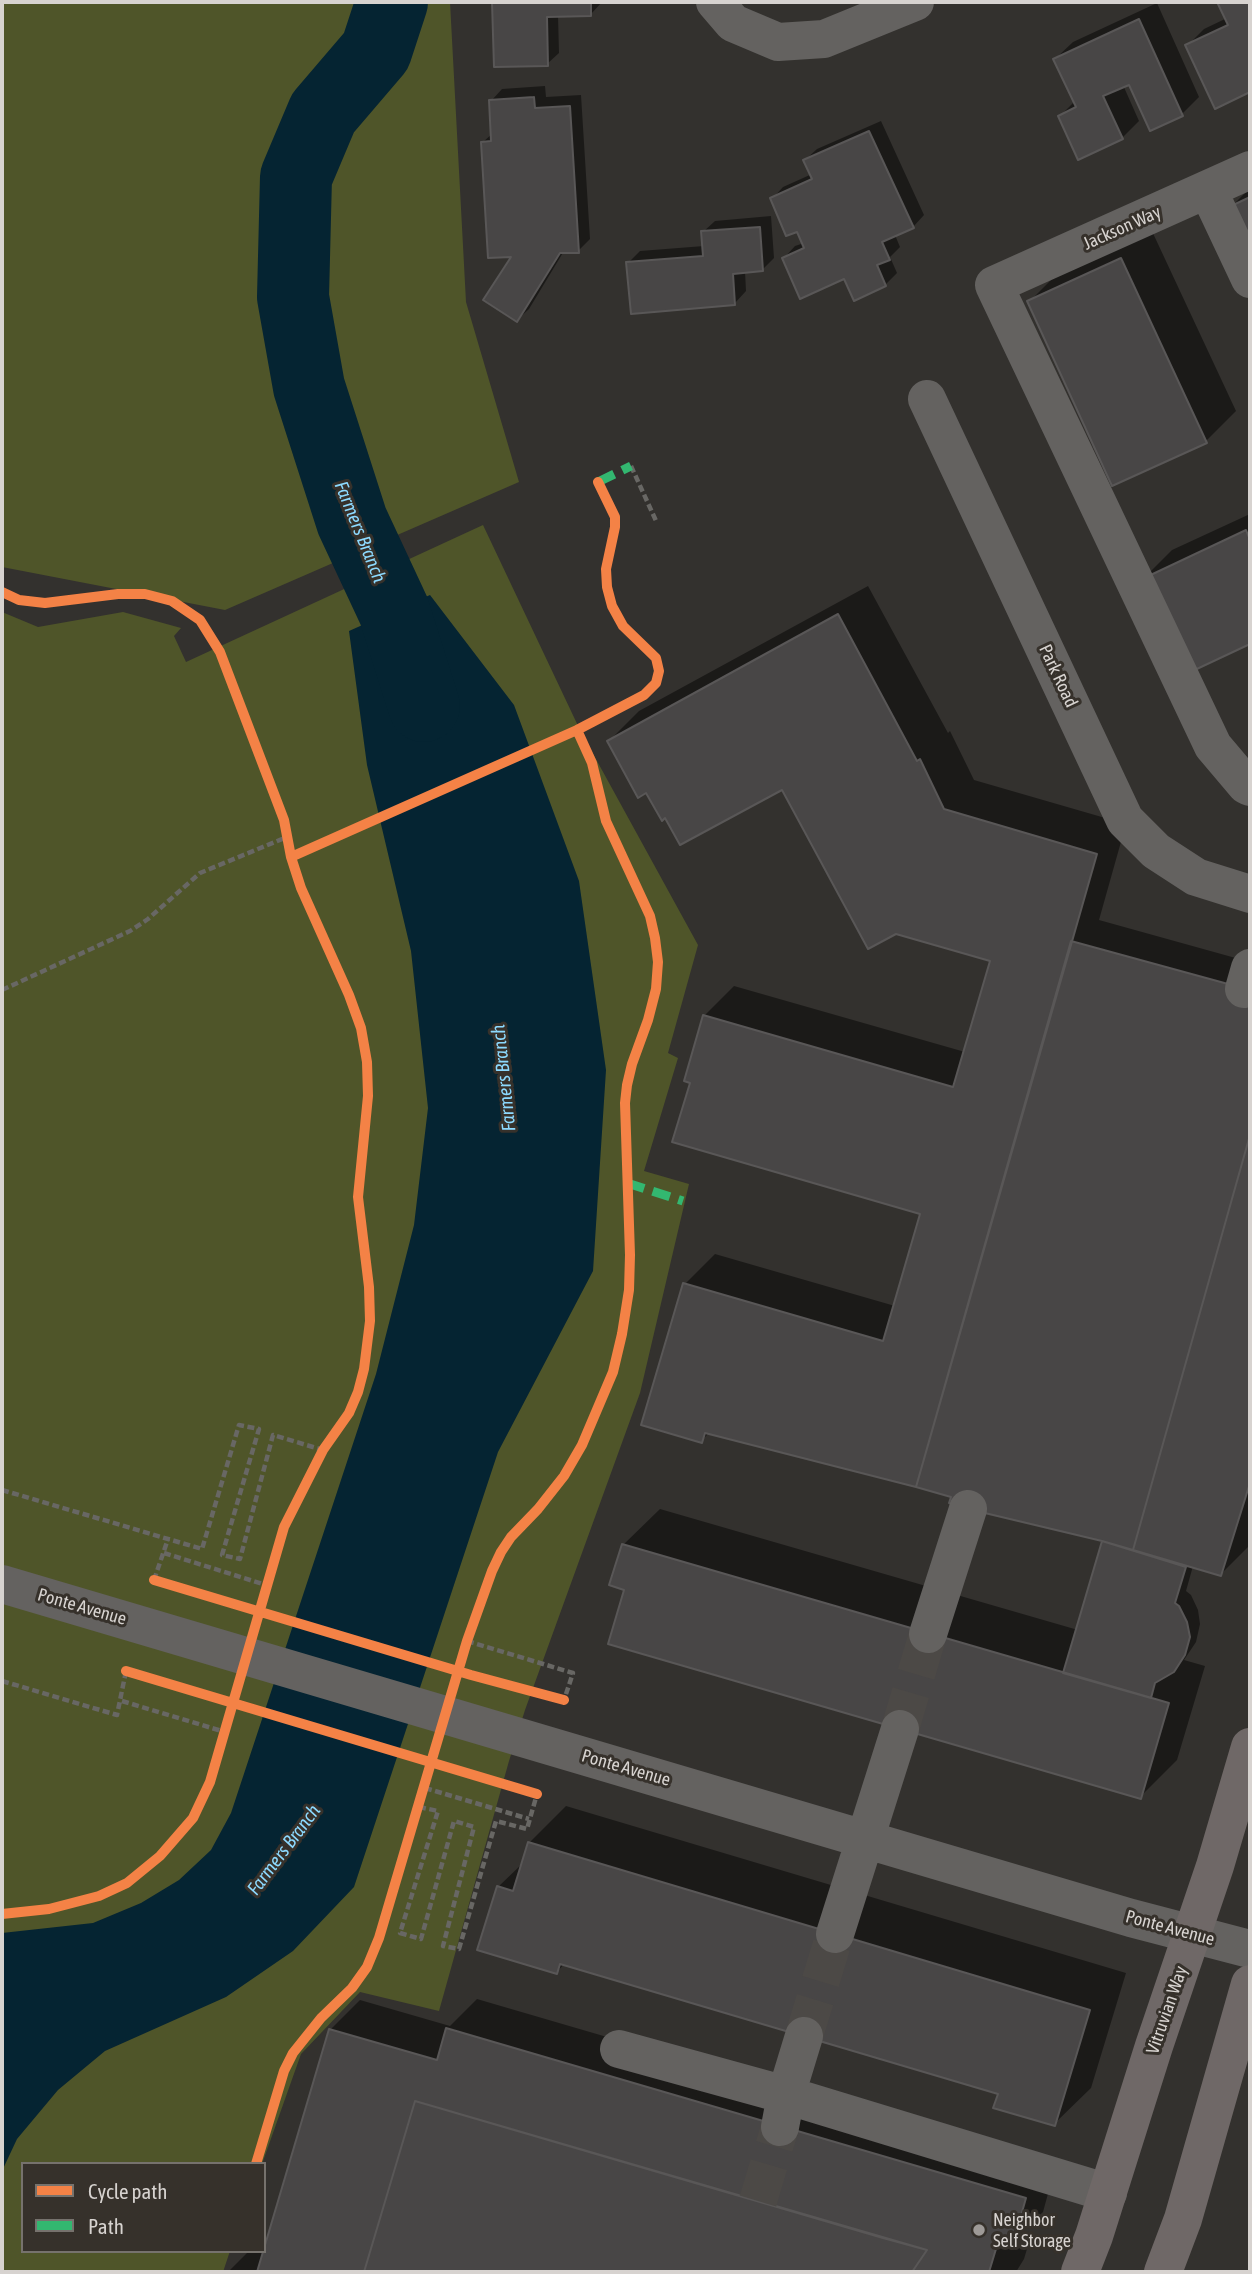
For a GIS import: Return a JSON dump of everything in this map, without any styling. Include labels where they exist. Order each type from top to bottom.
[{"type":"main road","name":"Vitruvian Way","points":[[1080,2272],[1193,1935],[1250,1747]]},
{"type":"main road","points":[[1163,2272],[1183,2219],[1250,1984]]},
{"type":"street","points":[[715,2],[733,23],[778,42],[824,39],[915,2]]},
{"type":"street","name":"Jackson Way","points":[[1250,170],[994,285],[1213,746],[1250,787]]},
{"type":"street","points":[[1208,190],[1250,279]]},
{"type":"street","name":"Park Road","points":[[927,399],[1125,820],[1156,851],[1196,877],[1250,894]]},
{"type":"street","points":[[929,1634],[968,1509]]},
{"type":"street","name":"Ponte Avenue","points":[[2,1584],[1193,1935],[1250,1949]]},
{"type":"street","points":[[835,1934],[900,1729]]},
{"type":"street","points":[[783,2111],[804,2036]]},
{"type":"street","points":[[619,2049],[783,2111],[1108,2193]]},
{"type":"path","points":[[631,466],[657,523]]},
{"type":"path","points":[[2,990],[130,931],[148,919],[200,873],[287,838]]},
{"type":"path","points":[[2,1490],[202,1549],[239,1425],[259,1429],[222,1555],[240,1559],[273,1435],[323,1450]]},
{"type":"path","points":[[167,1584],[154,1580],[168,1539]]},
{"type":"path","points":[[164,1553],[266,1585]]},
{"type":"path","points":[[262,1598],[269,1573]]},
{"type":"path","points":[[463,1654],[471,1629]]},
{"type":"path","points":[[467,1641],[573,1673],[564,1700],[551,1696]]},
{"type":"path","points":[[2,1681],[117,1715],[126,1671],[139,1674]]},
{"type":"path","points":[[122,1701],[225,1732]]},
{"type":"path","points":[[221,1745],[228,1719]]},
{"type":"path","points":[[415,1820],[429,1774]]},
{"type":"path","points":[[425,1787],[529,1819]]},
{"type":"path","points":[[419,1807],[438,1811],[400,1933],[421,1939],[454,1821],[474,1827],[443,1946],[459,1949],[496,1821],[527,1829],[537,1794],[524,1790]]},
{"type":"green space","points":[[2,2],[450,2],[466,302],[519,482],[225,610],[2,567]]},
{"type":"green space","points":[[483,525],[580,730],[698,945],[668,1053],[678,1058],[644,1171],[689,1184],[640,1393],[525,1710],[439,2011],[360,1992],[301,2054],[263,2162],[21,2162],[21,2253],[229,2253],[223,2272],[2,2272],[2,612],[38,627],[123,612],[181,628],[174,636],[186,662]]},
{"type":"water","points":[[430,595],[514,705],[579,881],[606,1070],[593,1271],[498,1452],[354,1887],[293,1951],[226,1997],[105,2051],[58,2090],[17,2139],[2,2171],[2,1933],[93,1923],[141,1903],[179,1880],[211,1850],[231,1813],[376,1374],[414,1225],[428,1108],[411,951],[367,765],[349,631]]},
{"type":"building","points":[[492,2],[591,2],[591,16],[547,17],[548,66],[494,67]]},
{"type":"building","points":[[1217,2],[1250,2],[1250,92],[1215,109],[1185,45],[1228,25]]},
{"type":"building","points":[[1139,19],[1183,116],[1150,131],[1129,85],[1103,96],[1123,139],[1078,160],[1058,116],[1076,107],[1053,59]]},
{"type":"building","points":[[534,97],[535,108],[570,106],[579,253],[560,253],[517,322],[483,300],[511,257],[488,258],[481,142],[491,141],[489,100]]},
{"type":"building","points":[[869,131],[914,228],[882,242],[890,260],[877,265],[886,286],[854,301],[844,279],[800,299],[782,258],[804,248],[797,232],[786,236],[770,198],[812,179],[803,160]]},
{"type":"building","points":[[1250,197],[1250,253],[1229,207]]},
{"type":"building","points":[[760,227],[763,271],[733,274],[735,305],[631,314],[626,262],[703,256],[701,231]]},
{"type":"building","points":[[1121,258],[1207,443],[1112,486],[1027,301]]},
{"type":"building","points":[[1246,530],[1250,540],[1250,644],[1184,675],[1140,580]]},
{"type":"building","points":[[838,614],[917,761],[920,759],[944,809],[1097,854],[916,1487],[705,1433],[702,1443],[641,1425],[683,1283],[883,1341],[920,1214],[672,1142],[690,1083],[684,1081],[703,1015],[953,1087],[990,961],[896,934],[868,949],[782,790],[680,845],[665,818],[662,821],[646,793],[638,798],[607,741]]},
{"type":"building","points":[[1071,941],[1250,990],[1250,1135],[1133,1550],[968,1509],[949,1503],[951,1497],[916,1487]]},
{"type":"building","points":[[1250,1135],[1250,1483],[1221,1576],[1133,1550]]},
{"type":"building","points":[[1102,1541],[1186,1567],[1175,1603],[1187,1622],[1190,1637],[1185,1655],[1174,1672],[1155,1683],[1151,1698],[1063,1673]]},
{"type":"building","points":[[622,1544],[1169,1703],[1141,1799],[608,1644],[624,1590],[609,1585]]},
{"type":"building","points":[[528,1842],[1090,2010],[1055,2126],[993,2108],[998,2094],[560,1964],[557,1974],[477,1950],[497,1886],[513,1891]]},
{"type":"building","points":[[446,2028],[1026,2198],[1013,2244],[999,2239],[989,2272],[912,2272],[927,2250],[415,2101],[364,2272],[257,2272],[263,2253],[266,2253],[266,2242],[329,2029],[437,2060]]},
{"type":"building","points":[[415,2101],[927,2250],[912,2272],[364,2272]]},
{"type":"waterway","name":"Farmers Branch","points":[[392,2],[376,51],[323,113],[296,177],[293,297],[309,387],[352,521],[394,611],[424,706]]},
{"type":"tunnel","points":[[900,1729],[928,1634]]},
{"type":"tunnel","points":[[804,2036],[835,1934]]},
{"type":"tunnel","points":[[758,2201],[780,2127]]},
{"type":"marked path","points":[[598,482],[631,466]]},
{"type":"marked path","points":[[627,1183],[683,1201]]},
{"type":"cycle path","points":[[291,857],[577,730],[644,695],[656,683],[659,671],[656,658],[623,626],[612,606],[606,569],[615,517],[598,482]]},
{"type":"cycle path","points":[[2,592],[19,600],[45,603],[118,594],[145,594],[172,601],[200,620],[220,652],[284,820],[291,857],[301,888],[361,1028],[367,1062],[368,1096],[358,1197],[369,1287],[370,1321],[358,1392],[349,1413],[323,1450],[284,1527],[210,1782],[193,1818],[160,1856],[127,1883],[99,1896],[49,1909],[2,1914]]},
{"type":"cycle path","points":[[257,2162],[284,2071],[293,2053],[321,2018],[352,1988],[367,1967],[379,1938],[467,1641],[492,1571],[511,1537],[564,1476],[582,1445],[613,1372],[622,1334],[629,1290],[630,1255],[625,1103],[632,1064],[656,989],[658,962],[650,916],[606,821],[592,763],[577,730]]},
{"type":"cycle path","points":[[154,1580],[471,1675],[564,1700]]},
{"type":"cycle path","points":[[126,1671],[537,1794]]},
{"type":"place","name":"Neighbor Self Storage","points":[[979,2230]]}]
